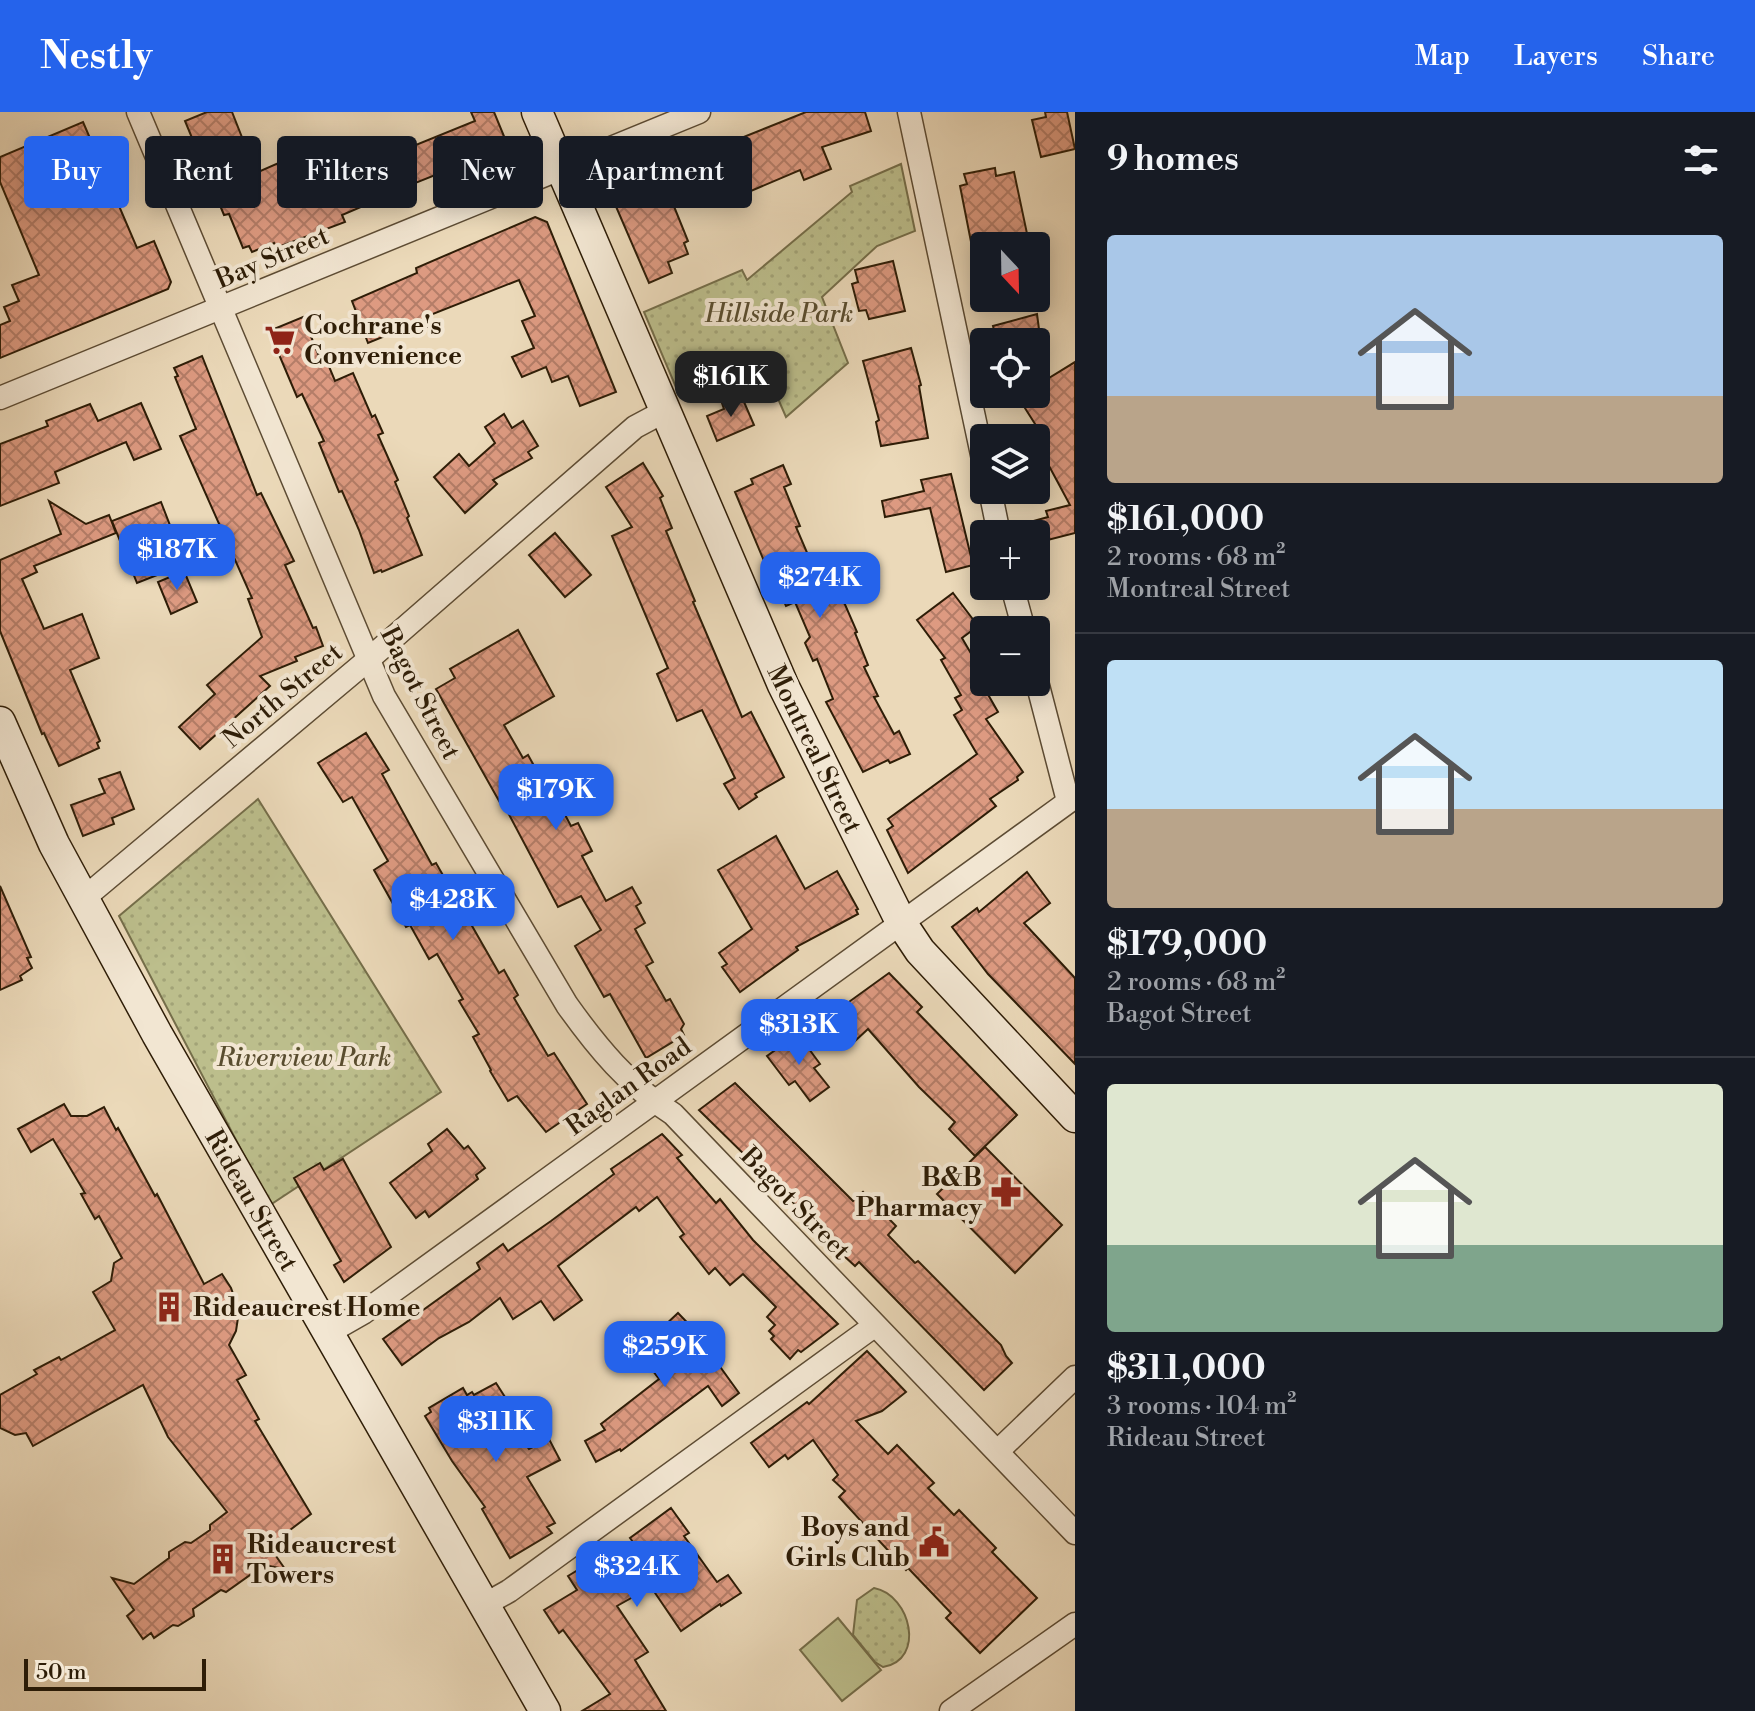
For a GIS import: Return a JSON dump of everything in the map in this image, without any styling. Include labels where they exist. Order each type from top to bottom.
[{"type":"main road","name":"Montreal Street","points":[[537,112],[559,160]]},
{"type":"main road","name":"Montreal Street","points":[[579,208],[783,685],[902,924],[920,951],[1072,1107]]},
{"type":"main road","name":"Rideau Street","points":[[0,722],[54,844],[157,1034],[545,1711]]},
{"type":"street","name":"Bagot Street","points":[[138,112],[384,696],[567,1005],[598,1048],[654,1102],[673,1114],[1075,1533]]},
{"type":"street","name":"Bay Street","points":[[639,136],[699,112]]},
{"type":"street","points":[[909,112],[975,424]]},
{"type":"street","name":"Bay Street","points":[[0,398],[221,310],[559,168]]},
{"type":"street","name":"North Street","points":[[83,899],[369,659],[635,427],[665,411]]},
{"type":"street","points":[[1041,696],[1072,799]]},
{"type":"street","name":"Raglan Road","points":[[328,1333],[363,1313],[1072,799]]},
{"type":"street","points":[[484,1605],[521,1582],[874,1326]]},
{"type":"street","points":[[998,1451],[1075,1377]]},
{"type":"street","points":[[951,1711],[1075,1624]]},
{"type":"green space","name":"Hillside Park","points":[[901,164],[915,231],[877,246],[822,297],[848,363],[786,417],[759,355],[678,392],[644,312],[742,270],[747,280],[852,192],[850,186]]},
{"type":"green space","name":"Riverview Park","points":[[258,799],[441,1092],[270,1205],[119,916]]},
{"type":"green space","points":[[874,1588],[887,1593],[897,1602],[908,1628],[909,1641],[905,1653],[896,1662],[883,1667],[875,1662],[853,1635],[857,1600]]},
{"type":"green space","points":[[838,1618],[881,1670],[842,1701],[800,1650]]},
{"type":"building","points":[[207,112],[232,112],[241,136],[191,136],[185,121]]},
{"type":"building","points":[[471,112],[494,112],[504,136],[438,136],[475,121]]},
{"type":"building","points":[[806,112],[865,112],[871,131],[822,147],[831,169],[804,180],[800,170],[752,191],[752,136],[746,136]]},
{"type":"building","points":[[1045,112],[1067,112],[1075,149],[1041,157],[1032,120],[1046,117]]},
{"type":"building","points":[[83,122],[89,136],[50,136]]},
{"type":"building","points":[[433,138],[433,176],[417,182],[417,145]]},
{"type":"building","points":[[24,147],[24,208],[120,208],[137,248],[154,241],[171,282],[168,289],[0,358],[0,325],[10,321],[4,307],[19,301],[12,285],[39,275],[0,182],[0,157]]},
{"type":"building","points":[[277,164],[277,208],[358,208],[342,215],[345,222],[276,248],[274,243],[252,252],[249,246],[243,248],[229,214],[224,215],[221,208],[261,208],[261,171]]},
{"type":"building","points":[[995,168],[996,176],[1014,172],[1027,232],[970,232],[970,237],[960,186],[967,184],[964,174]]},
{"type":"building","points":[[617,208],[675,208],[688,241],[684,243],[688,254],[668,262],[672,273],[649,283]]},
{"type":"building","points":[[535,217],[547,222],[616,392],[580,406],[568,376],[552,382],[546,367],[522,377],[512,357],[534,348],[522,321],[535,316],[519,280],[425,317],[429,326],[411,334],[407,327],[368,343],[352,301],[417,273],[416,268]]},
{"type":"building","points":[[893,261],[905,311],[869,319],[866,310],[859,311],[852,284],[858,282],[855,270]]},
{"type":"building","points":[[1037,314],[1039,328],[994,328]]},
{"type":"building","points":[[303,317],[323,366],[328,364],[335,381],[353,373],[372,417],[375,415],[383,433],[378,435],[398,480],[395,482],[422,555],[382,572],[374,573],[359,530],[319,443],[324,441],[302,394],[297,397],[269,331]]},
{"type":"building","points":[[911,348],[921,385],[928,438],[881,446],[876,422],[879,420],[863,361]]},
{"type":"building","points":[[202,356],[257,495],[261,493],[294,561],[285,565],[323,646],[260,676],[270,686],[200,749],[179,727],[215,694],[207,685],[262,637],[248,599],[252,598],[180,436],[196,429],[174,368]]},
{"type":"building","points":[[1075,362],[1075,533],[1050,539],[1050,520],[1037,520],[1048,517],[1046,511],[1070,505],[1050,468],[1050,424],[1035,424],[1025,408],[1050,408],[1050,377]]},
{"type":"building","points":[[741,395],[754,425],[717,441],[707,416],[724,409],[722,403]]},
{"type":"building","points":[[141,403],[161,449],[134,460],[126,442],[55,472],[59,483],[0,506],[0,444],[48,426],[46,421],[90,404],[98,421]]},
{"type":"building","points":[[504,414],[512,428],[523,421],[538,446],[528,452],[532,458],[493,480],[497,484],[465,513],[434,477],[459,454],[469,466],[495,443],[485,427]]},
{"type":"building","points":[[643,463],[663,496],[660,498],[672,528],[666,531],[742,717],[751,712],[784,777],[755,794],[757,797],[739,809],[724,784],[735,778],[702,710],[677,721],[657,674],[668,668],[612,536],[632,527],[606,487]]},
{"type":"building","points":[[783,465],[791,484],[784,487],[800,526],[796,527],[814,569],[827,563],[857,632],[868,665],[864,667],[878,696],[874,697],[894,734],[899,731],[910,754],[863,772],[826,702],[833,699],[817,659],[813,661],[805,643],[810,637],[795,602],[786,606],[735,492],[753,484],[751,479]]},
{"type":"building","points":[[951,474],[970,553],[970,566],[946,572],[930,508],[885,517],[882,501],[924,491],[921,480]]},
{"type":"building","points":[[49,501],[86,524],[109,515],[116,533],[34,566],[37,572],[22,579],[44,629],[82,614],[99,658],[70,670],[100,741],[97,743],[99,748],[59,766],[42,734],[0,631],[0,560],[61,534]]},
{"type":"building","points":[[161,502],[171,528],[151,536],[165,572],[137,583],[112,521]]},
{"type":"building","points":[[555,533],[591,575],[565,597],[529,555]]},
{"type":"building","points":[[184,571],[197,602],[171,614],[158,582]]},
{"type":"building","points":[[953,593],[970,616],[970,632],[962,638],[970,652],[970,696],[989,696],[998,712],[986,719],[1023,772],[1017,777],[1018,780],[990,799],[996,806],[908,873],[887,830],[893,826],[888,819],[977,754],[954,715],[962,710],[955,698],[961,695],[941,660],[945,658],[917,620]]},
{"type":"building","points":[[518,630],[554,696],[504,725],[523,758],[528,755],[546,787],[549,785],[571,826],[578,823],[592,851],[582,856],[606,901],[632,887],[641,903],[636,906],[645,923],[635,929],[653,962],[646,966],[666,1001],[670,999],[684,1024],[681,1029],[684,1035],[646,1058],[610,994],[604,997],[575,946],[601,930],[581,896],[558,907],[505,807],[436,689],[455,678],[450,669]]},
{"type":"building","points":[[366,733],[389,770],[382,774],[432,865],[436,863],[499,973],[504,970],[518,995],[514,998],[548,1056],[554,1053],[587,1104],[546,1132],[517,1096],[508,1101],[473,1037],[479,1034],[459,1001],[463,999],[437,954],[429,959],[410,925],[406,927],[374,870],[388,861],[352,797],[343,802],[318,763]]},
{"type":"building","points":[[120,772],[134,809],[112,818],[114,824],[83,836],[71,805],[105,793],[99,779]]},
{"type":"building","points":[[776,836],[805,889],[837,871],[858,914],[796,947],[798,950],[740,992],[722,967],[727,964],[719,953],[752,929],[718,870]]},
{"type":"building","points":[[1027,872],[1050,903],[1024,923],[1075,978],[1075,1064],[988,974],[952,927],[977,908],[979,912]]},
{"type":"building","points":[[0,886],[31,957],[27,958],[32,968],[20,976],[22,980],[0,990]]},
{"type":"building","points":[[889,973],[922,1007],[917,1012],[1017,1115],[975,1156],[949,1129],[955,1122],[868,1029],[855,1041],[843,1027],[856,1014],[846,1004]]},
{"type":"building","points":[[798,1034],[820,1064],[814,1068],[829,1087],[810,1101],[795,1081],[789,1085],[767,1056]]},
{"type":"building","points":[[735,1083],[853,1201],[863,1192],[896,1226],[888,1235],[1001,1345],[1012,1363],[984,1390],[859,1262],[855,1266],[830,1243],[815,1228],[817,1226],[699,1110]]},
{"type":"building","name":"Rideaucrest Home","points":[[64,1104],[71,1116],[87,1116],[104,1107],[155,1196],[157,1194],[204,1284],[222,1274],[231,1288],[239,1311],[236,1331],[229,1345],[246,1375],[237,1380],[259,1419],[255,1421],[311,1514],[269,1546],[285,1569],[264,1565],[226,1592],[221,1590],[193,1609],[194,1616],[154,1638],[151,1633],[143,1639],[127,1616],[134,1610],[112,1578],[134,1584],[169,1558],[169,1552],[185,1542],[191,1543],[210,1530],[210,1525],[227,1512],[168,1437],[143,1385],[33,1446],[26,1433],[15,1435],[0,1428],[0,1395],[37,1374],[34,1370],[59,1357],[61,1360],[115,1330],[93,1292],[111,1281],[114,1263],[122,1258],[99,1216],[95,1219],[81,1194],[85,1193],[53,1139],[31,1152],[18,1129]]},
{"type":"building","points":[[447,1129],[464,1149],[468,1146],[485,1168],[476,1175],[478,1179],[429,1217],[425,1211],[416,1218],[390,1183],[432,1151],[428,1144]]},
{"type":"building","points":[[662,1134],[682,1155],[677,1158],[716,1203],[720,1199],[753,1240],[838,1324],[801,1352],[798,1350],[790,1359],[771,1339],[774,1336],[769,1331],[775,1325],[767,1317],[776,1307],[743,1274],[730,1285],[715,1268],[709,1274],[680,1237],[684,1234],[657,1197],[639,1211],[636,1207],[558,1266],[582,1300],[554,1320],[541,1301],[513,1319],[500,1298],[402,1365],[383,1339],[480,1269],[477,1263],[503,1244],[508,1251],[614,1174],[611,1169]]},
{"type":"building","points":[[985,1147],[1062,1225],[1015,1273],[937,1194]]},
{"type":"building","points":[[343,1159],[391,1247],[344,1282],[334,1265],[341,1261],[294,1178],[320,1163],[324,1170]]},
{"type":"building","points":[[678,1313],[705,1341],[703,1343],[739,1393],[722,1406],[708,1386],[621,1451],[596,1462],[585,1441],[605,1430],[601,1424],[659,1379],[644,1359],[672,1338],[662,1328]]},
{"type":"building","name":"Boys and Girls Club","points":[[867,1351],[906,1392],[882,1411],[856,1421],[888,1454],[897,1445],[934,1483],[928,1488],[954,1515],[959,1510],[996,1548],[992,1552],[1037,1598],[980,1653],[946,1618],[951,1613],[908,1568],[906,1570],[839,1497],[845,1491],[833,1480],[838,1475],[813,1440],[788,1459],[785,1455],[769,1467],[751,1443],[807,1402],[809,1404]]},
{"type":"building","points":[[496,1383],[512,1408],[504,1414],[529,1449],[549,1439],[560,1460],[527,1477],[555,1523],[547,1527],[552,1533],[510,1558],[482,1509],[485,1507],[425,1416],[431,1412],[429,1408],[463,1388],[467,1395],[472,1392],[474,1395]]},
{"type":"building","points":[[671,1508],[689,1533],[684,1536],[717,1582],[728,1575],[741,1593],[681,1631],[651,1587],[617,1606],[648,1652],[635,1660],[666,1711],[582,1711],[610,1694],[563,1630],[559,1633],[544,1610],[577,1590],[568,1576],[586,1565],[594,1577],[633,1553],[628,1546],[633,1542],[630,1538]]},
{"type":"place","name":"Cochrane's Convenience","points":[[280,340]]},
{"type":"place","name":"B&B Pharmacy","points":[[1006,1192]]},
{"type":"place","name":"Rideaucrest Home","points":[[169,1307]]},
{"type":"place","name":"Boys and Girls Club","points":[[934,1542]]},
{"type":"place","name":"Rideaucrest Towers","points":[[223,1559]]}]
